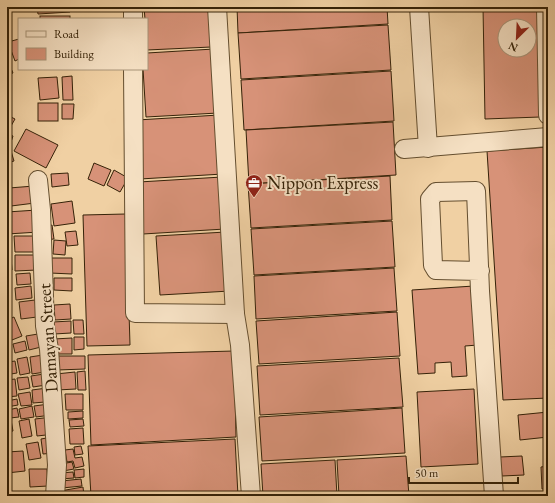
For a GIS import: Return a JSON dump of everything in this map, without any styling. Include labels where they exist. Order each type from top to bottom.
[{"type":"street","points":[[133,7],[133,18]]},
{"type":"street","points":[[217,7],[235,314],[240,345],[251,496]]},
{"type":"street","points":[[419,7],[428,148]]},
{"type":"street","points":[[546,7],[548,115]]},
{"type":"street","points":[[133,70],[135,313],[235,314]]},
{"type":"street","points":[[404,149],[548,137]]},
{"type":"street","name":"Damayan Street","points":[[38,180],[41,210],[45,326],[49,349],[57,465],[55,496]]},
{"type":"street","points":[[480,271],[436,270],[433,265],[430,199],[436,192],[476,190],[494,496]]},
{"type":"building","points":[[37,7],[69,7],[70,12],[38,14]]},
{"type":"building","points":[[144,7],[209,7],[211,47],[148,50],[148,18],[145,18]]},
{"type":"building","points":[[237,7],[387,7],[388,24],[238,33]]},
{"type":"building","points":[[483,7],[538,7],[540,117],[485,119]]},
{"type":"building","points":[[40,16],[70,16],[70,18],[40,18]]},
{"type":"building","points":[[388,25],[391,70],[241,79],[238,33]]},
{"type":"building","points":[[18,39],[18,60],[15,61],[8,42]]},
{"type":"building","points":[[214,49],[218,113],[146,117],[143,70],[148,70],[148,53]]},
{"type":"building","points":[[7,59],[13,73],[7,75]]},
{"type":"building","points":[[391,71],[394,121],[244,130],[241,80]]},
{"type":"building","points":[[72,76],[73,100],[63,100],[62,77]]},
{"type":"building","points":[[57,77],[59,98],[40,100],[38,78]]},
{"type":"building","points":[[38,103],[58,103],[58,121],[38,121]]},
{"type":"building","points":[[62,104],[74,104],[73,119],[62,119]]},
{"type":"building","points":[[7,115],[15,119],[7,133]]},
{"type":"building","points":[[219,115],[223,174],[140,179],[137,120]]},
{"type":"building","points":[[393,122],[396,175],[249,184],[246,130]]},
{"type":"building","points":[[26,129],[58,145],[46,168],[14,151]]},
{"type":"building","points":[[7,134],[13,136],[8,151],[7,151]]},
{"type":"building","points":[[548,147],[548,398],[503,400],[487,151]]},
{"type":"building","points":[[11,151],[14,161],[7,163],[7,152]]},
{"type":"building","points":[[94,163],[111,170],[104,186],[88,179]]},
{"type":"building","points":[[114,170],[128,178],[120,192],[107,185]]},
{"type":"building","points":[[68,173],[69,185],[52,187],[51,174]]},
{"type":"building","points":[[390,176],[392,220],[251,228],[248,184]]},
{"type":"building","points":[[222,177],[225,229],[143,234],[139,182]]},
{"type":"building","points":[[34,186],[35,203],[11,206],[9,188]]},
{"type":"building","points":[[72,201],[75,223],[54,226],[51,204]]},
{"type":"building","points":[[37,210],[39,232],[7,234],[7,212]]},
{"type":"building","points":[[126,214],[130,345],[87,346],[83,215]]},
{"type":"building","points":[[392,221],[395,267],[254,275],[251,229]]},
{"type":"building","points":[[52,225],[54,239],[43,240],[44,227]]},
{"type":"building","points":[[76,231],[78,245],[67,246],[65,232]]},
{"type":"building","points":[[226,232],[230,291],[160,295],[156,236]]},
{"type":"building","points":[[14,236],[35,236],[35,252],[15,252]]},
{"type":"building","points":[[9,238],[11,248],[7,249],[7,239]]},
{"type":"building","points":[[54,240],[66,241],[65,255],[53,254]]},
{"type":"building","points":[[15,255],[37,255],[37,270],[15,271]]},
{"type":"building","points":[[7,257],[11,257],[12,270],[7,271]]},
{"type":"building","points":[[50,258],[72,258],[72,274],[50,273]]},
{"type":"building","points":[[394,268],[397,311],[256,319],[254,276]]},
{"type":"building","points":[[30,273],[31,284],[17,285],[16,274]]},
{"type":"building","points":[[54,278],[72,278],[72,291],[54,290]]},
{"type":"building","points":[[31,286],[32,298],[16,300],[15,288]]},
{"type":"building","points":[[474,286],[478,345],[465,346],[467,376],[452,377],[451,362],[435,363],[435,373],[418,374],[412,290]]},
{"type":"building","points":[[35,300],[37,317],[21,319],[19,302]]},
{"type":"building","points":[[70,304],[71,319],[55,320],[54,305]]},
{"type":"building","points":[[397,312],[400,356],[259,364],[256,321]]},
{"type":"building","points":[[14,317],[22,336],[7,342],[7,320]]},
{"type":"building","points":[[73,320],[83,320],[84,334],[74,334]]},
{"type":"building","points":[[71,321],[71,333],[54,334],[53,322]]},
{"type":"building","points":[[38,334],[41,347],[29,350],[26,336]]},
{"type":"building","points":[[74,337],[84,337],[84,349],[74,350]]},
{"type":"building","points":[[72,338],[72,354],[54,354],[54,339]]},
{"type":"building","points":[[25,341],[27,350],[15,353],[13,344]]},
{"type":"building","points":[[234,351],[236,437],[91,445],[88,355]]},
{"type":"building","points":[[43,355],[45,372],[32,374],[30,357]]},
{"type":"building","points":[[57,356],[85,356],[85,369],[57,370]]},
{"type":"building","points":[[27,357],[30,373],[20,375],[17,359]]},
{"type":"building","points":[[399,358],[403,407],[260,415],[257,366]]},
{"type":"building","points":[[15,361],[17,373],[11,374],[9,362]]},
{"type":"building","points":[[85,371],[86,390],[78,390],[77,372]]},
{"type":"building","points":[[75,372],[76,389],[57,390],[56,374]]},
{"type":"building","points":[[44,374],[46,385],[33,387],[31,376]]},
{"type":"building","points":[[28,377],[30,388],[19,390],[17,378]]},
{"type":"building","points":[[15,379],[17,396],[7,397],[7,380]]},
{"type":"building","points":[[47,388],[45,402],[33,403],[32,390]]},
{"type":"building","points":[[474,389],[478,464],[421,467],[417,392]]},
{"type":"building","points":[[30,392],[32,405],[21,406],[18,394]]},
{"type":"building","points":[[65,394],[83,394],[83,410],[66,410]]},
{"type":"building","points":[[17,399],[18,405],[7,407],[7,401]]},
{"type":"building","points":[[49,404],[51,415],[36,417],[34,406]]},
{"type":"building","points":[[32,406],[34,417],[21,419],[19,409]]},
{"type":"building","points":[[17,408],[19,417],[10,418],[8,410]]},
{"type":"building","points":[[402,408],[405,453],[262,461],[259,417]]},
{"type":"building","points":[[83,411],[83,418],[68,419],[68,412]]},
{"type":"building","points":[[548,412],[548,437],[520,440],[518,415]]},
{"type":"building","points":[[52,417],[55,434],[37,436],[35,419]]},
{"type":"building","points":[[29,419],[32,436],[22,438],[19,421]]},
{"type":"building","points":[[83,419],[84,426],[70,427],[69,420]]},
{"type":"building","points":[[7,420],[11,420],[13,431],[7,432]]},
{"type":"building","points":[[83,428],[84,444],[70,444],[69,429]]},
{"type":"building","points":[[52,437],[54,453],[43,454],[41,439]]},
{"type":"building","points":[[235,439],[238,496],[91,496],[88,446]]},
{"type":"building","points":[[38,442],[41,458],[29,460],[26,444]]},
{"type":"building","points":[[81,446],[83,454],[75,455],[74,447]]},
{"type":"building","points":[[73,449],[75,458],[82,457],[84,466],[75,468],[73,461],[67,462],[65,450]]},
{"type":"building","points":[[23,451],[25,471],[7,473],[7,452]]},
{"type":"building","points":[[406,456],[409,496],[339,496],[337,460]]},
{"type":"building","points":[[522,456],[524,475],[502,476],[500,457]]},
{"type":"building","points":[[335,460],[337,496],[263,496],[261,464]]},
{"type":"building","points":[[72,462],[74,469],[63,471],[61,464]]},
{"type":"building","points":[[548,466],[548,488],[542,489],[541,467]]},
{"type":"building","points":[[29,469],[47,469],[48,486],[30,487]]},
{"type":"building","points":[[84,469],[84,477],[75,478],[74,470]]},
{"type":"building","points":[[73,472],[74,478],[60,479],[60,473]]},
{"type":"building","points":[[8,477],[10,494],[7,494]]},
{"type":"building","points":[[81,479],[82,486],[62,488],[61,481]]},
{"type":"building","points":[[83,487],[84,496],[61,496],[60,491]]},
{"type":"place","name":"Nippon Express","points":[[254,198]]}]
